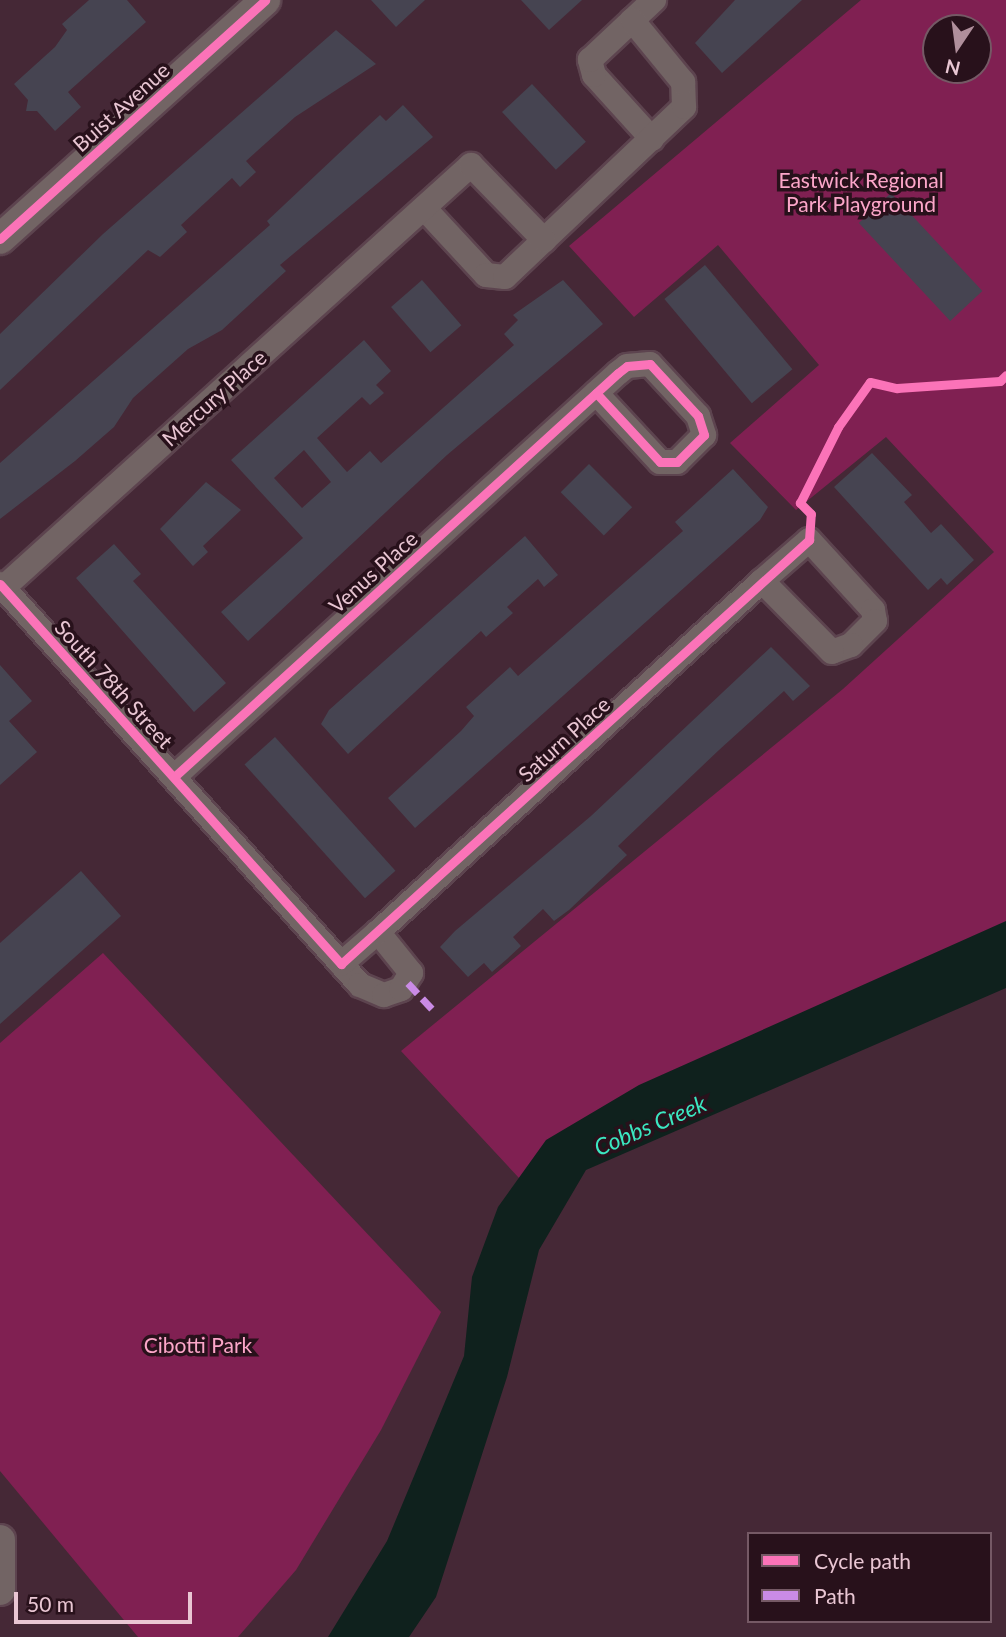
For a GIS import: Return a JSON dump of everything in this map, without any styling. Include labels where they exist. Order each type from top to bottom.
[{"type":"street","name":"Buist Avenue","points":[[0,239],[265,0]]},
{"type":"street","points":[[652,139],[590,69],[596,52],[654,0]]},
{"type":"street","points":[[424,208],[494,280],[544,240],[676,117],[687,94],[632,20]]},
{"type":"street","name":"Mercury Place","points":[[2,586],[471,165],[544,240]]},
{"type":"street","name":"Venus Place","points":[[174,777],[596,393],[632,363],[650,364],[698,416],[704,435],[677,462],[660,462],[596,393]]},
{"type":"street","name":"Saturn Place","points":[[341,964],[378,932],[762,582],[809,540],[873,610],[869,630],[832,652],[762,582]]},
{"type":"street","name":"South 78th Street","points":[[2,586],[341,964],[372,993],[401,989],[411,973],[407,962],[378,932]]},
{"type":"street","points":[[0,1540],[0,1590]]},
{"type":"green space","name":"Eastwick Regional Park Playground","points":[[861,0],[1006,0],[1006,932],[519,1178],[401,1051],[843,689],[994,552],[886,437],[796,510],[730,443],[819,365],[718,245],[634,317],[569,246]]},
{"type":"green space","name":"Cibotti Park","points":[[103,953],[441,1312],[381,1430],[296,1570],[238,1637],[138,1637],[0,1471],[0,1043]]},
{"type":"water","name":"Cobbs Creek","points":[[1006,921],[1006,988],[586,1170],[539,1250],[507,1377],[436,1597],[409,1637],[328,1637],[387,1541],[464,1356],[472,1277],[498,1207],[546,1140],[639,1085]]},
{"type":"building","points":[[89,0],[127,0],[146,22],[68,92],[81,107],[55,131],[37,111],[26,111],[28,100],[14,84],[55,47],[67,30],[62,24]]},
{"type":"building","points":[[371,0],[425,0],[396,27]]},
{"type":"building","points":[[521,0],[582,0],[549,30]]},
{"type":"building","points":[[735,0],[802,0],[722,73],[695,43]]},
{"type":"building","points":[[336,30],[376,64],[295,117],[246,161],[256,172],[240,187],[232,178],[181,225],[187,232],[160,257],[148,250],[0,390],[0,334],[103,234]]},
{"type":"building","points":[[532,84],[586,142],[556,170],[502,112]]},
{"type":"building","points":[[403,105],[433,137],[280,265],[286,271],[222,330],[188,349],[133,398],[114,427],[0,519],[0,463],[270,225],[267,221],[380,115],[386,121]]},
{"type":"building","points":[[891,193],[982,291],[950,321],[859,223]]},
{"type":"building","points":[[705,265],[792,369],[752,403],[664,299]]},
{"type":"building","points":[[422,280],[461,325],[430,352],[391,307]]},
{"type":"building","points":[[563,280],[603,324],[447,455],[248,641],[221,612],[303,538],[231,460],[364,340],[391,371],[376,385],[384,393],[370,405],[362,397],[317,438],[347,472],[370,451],[381,463],[514,345],[504,334],[518,320],[513,315]],"holes":[[[304,450],[331,482],[302,508],[274,478]]]},
{"type":"building","points":[[872,453],[912,495],[904,502],[931,533],[941,524],[974,560],[947,585],[941,578],[928,590],[834,487]]},
{"type":"building","points":[[589,464],[632,507],[604,535],[561,492]]},
{"type":"building","points":[[733,469],[768,507],[760,520],[415,828],[388,798],[474,716],[466,707],[510,667],[518,676],[683,531],[675,522]]},
{"type":"building","points":[[206,482],[241,510],[203,546],[208,552],[193,566],[160,529]]},
{"type":"building","points":[[525,536],[558,575],[544,587],[538,579],[507,607],[513,613],[486,637],[481,631],[348,754],[321,724],[329,710]]},
{"type":"building","points":[[114,544],[141,574],[133,581],[226,683],[194,712],[76,578]]},
{"type":"building","points":[[771,647],[810,686],[793,701],[784,691],[719,750],[618,846],[627,855],[569,910],[554,921],[543,909],[513,937],[521,946],[507,959],[492,972],[484,963],[468,977],[440,947],[455,931],[591,816]]},
{"type":"building","points":[[0,665],[32,701],[9,721],[37,752],[0,785]]},
{"type":"building","points":[[275,737],[395,871],[365,898],[245,764]]},
{"type":"building","points":[[81,871],[121,916],[0,1024],[0,943]]},
{"type":"marked path","points":[[408,983],[435,1012]]},
{"type":"cycle path","points":[[0,239],[265,0]]},
{"type":"cycle path","points":[[174,777],[618,373],[627,366],[650,364],[698,416],[704,435],[677,462],[660,462],[596,393]]},
{"type":"cycle path","points":[[0,584],[341,964],[809,540],[811,514],[800,503],[838,427],[870,382],[897,388],[1000,381],[1006,375]]}]
